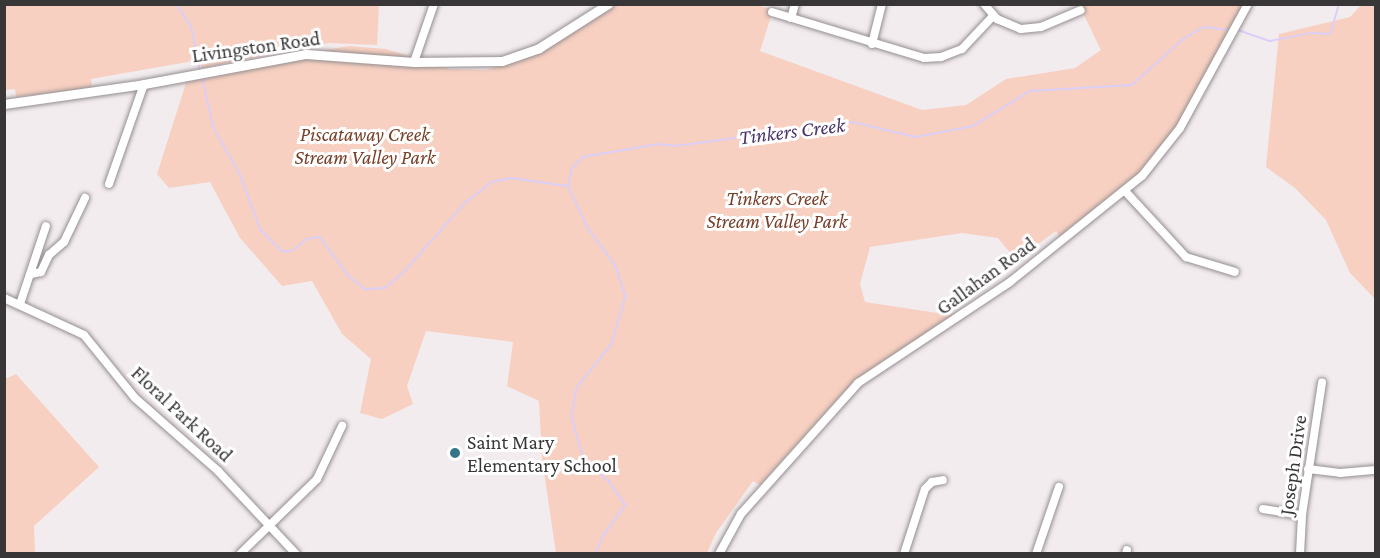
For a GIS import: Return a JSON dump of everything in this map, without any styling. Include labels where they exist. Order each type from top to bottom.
[{"type":"main road","name":"Livingston Road","points":[[4,104],[144,84],[306,54],[414,62],[475,63],[513,58],[554,39],[608,4]]},
{"type":"street","points":[[414,62],[434,4]]},
{"type":"street","points":[[791,18],[795,4]]},
{"type":"street","points":[[872,44],[882,4]]},
{"type":"street","points":[[984,4],[993,16],[1006,24],[1032,29],[1081,10]]},
{"type":"street","name":"Gallahan Road","points":[[719,554],[741,514],[858,383],[1010,282],[1125,191],[1172,140],[1248,4]]},
{"type":"street","points":[[772,12],[918,58],[942,57],[962,49],[993,16]]},
{"type":"street","points":[[109,184],[144,84]]},
{"type":"street","points":[[1125,191],[1186,257],[1234,272]]},
{"type":"street","points":[[31,274],[41,272],[49,255],[64,242],[85,198]]},
{"type":"street","points":[[21,304],[46,226]]},
{"type":"street","name":"Floral Park Road","points":[[4,298],[84,335],[135,398],[271,523],[296,554]]},
{"type":"street","name":"Joseph Drive","points":[[1300,554],[1302,515],[1322,382]]},
{"type":"street","points":[[241,553],[320,476],[342,426]]},
{"type":"street","points":[[1308,470],[1340,473],[1376,470]]},
{"type":"street","points":[[904,554],[925,489],[932,482],[943,480]]},
{"type":"street","points":[[1036,554],[1059,487]]},
{"type":"street","points":[[1263,509],[1302,515]]},
{"type":"green space","points":[[1362,4],[1376,5],[1375,299],[1350,273],[1326,220],[1295,188],[1266,167],[1279,34],[1350,17]]},
{"type":"green space","points":[[4,5],[379,5],[377,45],[329,43],[202,68],[199,60],[91,79],[92,88],[16,97],[15,89],[5,90]]},
{"type":"green space","points":[[612,5],[758,5],[773,10],[760,51],[922,110],[966,105],[1006,79],[1075,68],[1101,50],[1079,5],[1248,5],[1159,156],[1061,239],[1056,231],[1016,260],[998,238],[962,233],[870,247],[860,284],[865,302],[957,316],[844,392],[760,485],[753,481],[716,533],[707,553],[556,553],[542,459],[539,401],[507,386],[513,342],[426,331],[407,386],[413,404],[382,419],[360,413],[371,359],[342,334],[312,281],[282,286],[240,238],[210,182],[169,188],[157,174],[186,83],[253,63],[349,46],[386,49],[450,69],[486,70],[541,52]]},
{"type":"green space","points":[[16,374],[99,467],[34,526],[35,553],[5,553],[5,379]]},
{"type":"waterway","points":[[177,4],[192,28],[200,69]]},
{"type":"waterway","name":"Tinkers Creek","points":[[1238,30],[1270,41],[1311,33],[1330,34],[1339,4]]},
{"type":"waterway","name":"Tinkers Creek","points":[[568,186],[572,168],[583,157],[658,144],[676,146],[853,122],[916,137],[973,126],[1030,91],[1132,85],[1183,39],[1204,27],[1230,30]]},
{"type":"waterway","points":[[202,76],[214,128],[240,174],[261,230],[283,252],[293,250],[307,239],[320,237],[349,276],[365,289],[385,288],[403,273],[465,203],[492,182],[511,178],[568,186]]},
{"type":"waterway","points":[[569,187],[588,228],[616,266],[626,296],[612,344],[577,388],[572,417],[584,460],[609,481],[626,505],[604,535],[596,554]]},
{"type":"place","name":"Saint Mary Elementary School","points":[[455,453]]},
{"type":"park label","name":"Piscataway Creek Stream Valley Park","points":[[365,146]]},
{"type":"park label","name":"Tinkers Creek Stream Valley Park","points":[[777,210]]}]
